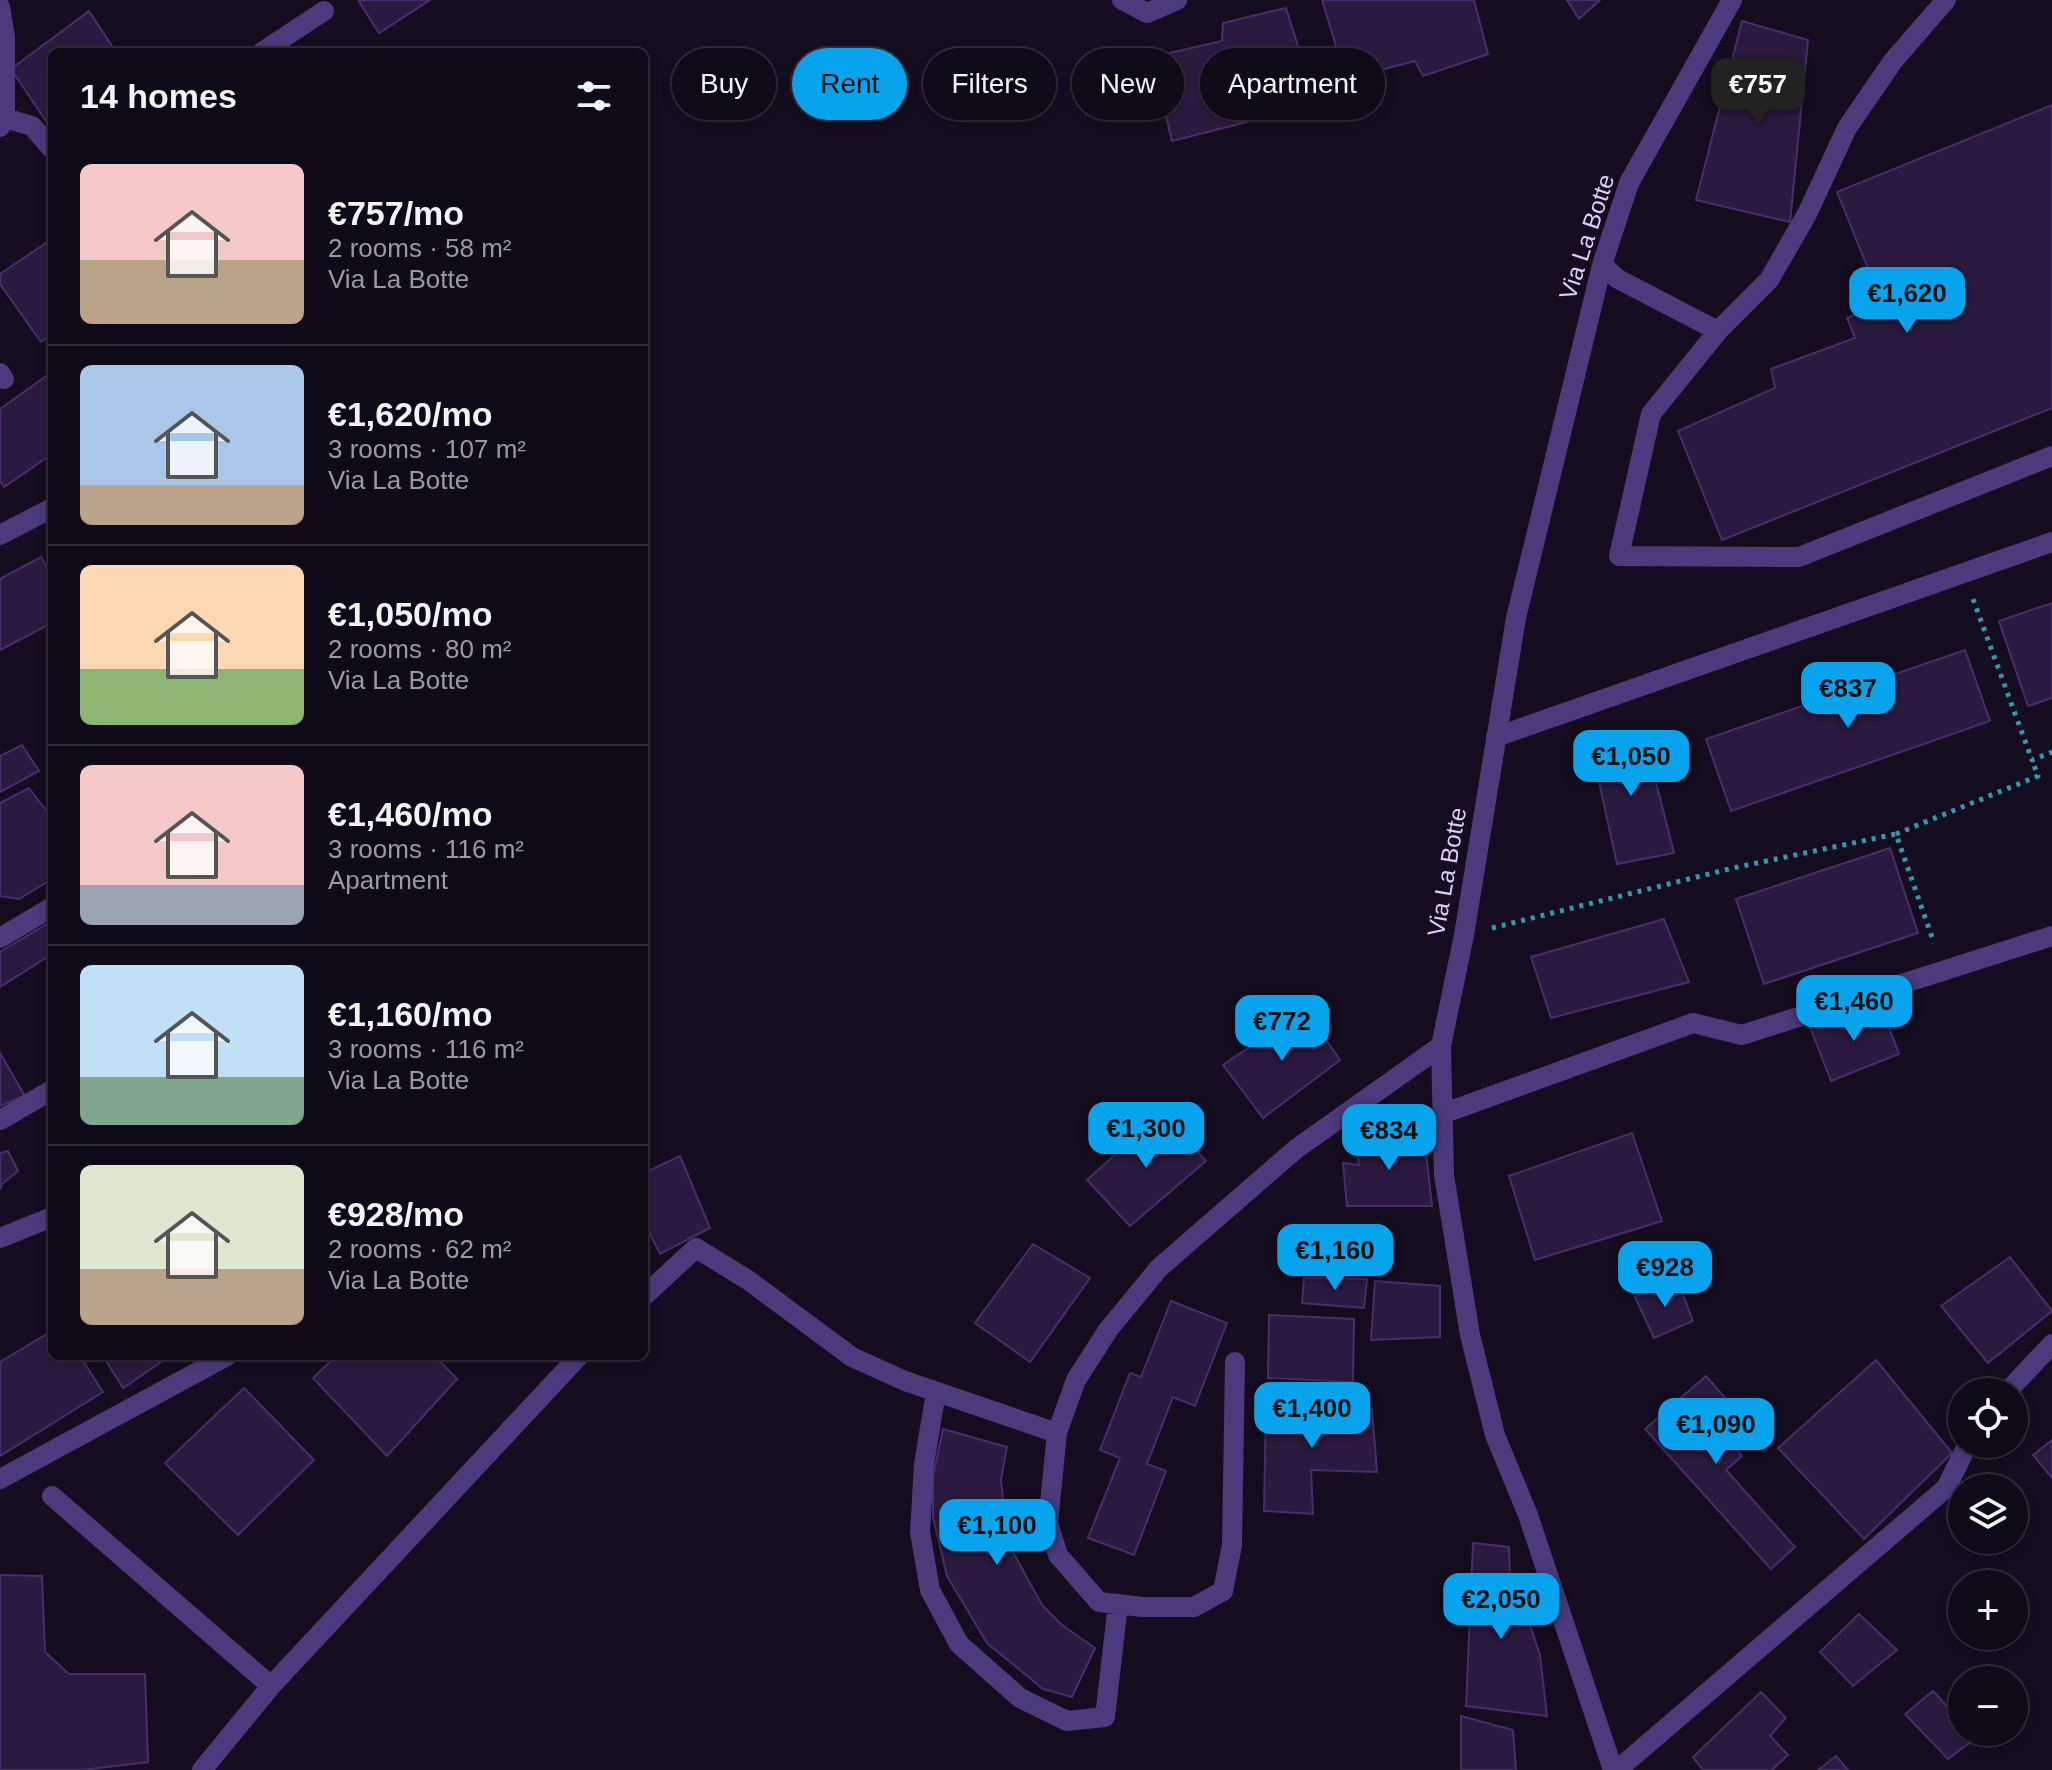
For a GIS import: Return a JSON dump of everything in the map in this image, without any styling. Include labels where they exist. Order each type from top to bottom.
[{"type":"street","points":[[1122,0],[1147,13],[1177,0]]},
{"type":"street","name":"Via La Botte","points":[[1615,1770],[1528,1515],[1495,1435],[1467,1321],[1444,1175],[1441,1046],[1464,935],[1516,618],[1602,265],[1629,183],[1732,0]]},
{"type":"street","points":[[1946,0],[1893,61],[1847,128],[1807,214],[1769,280],[1718,331],[1651,414],[1619,556],[1799,557],[2052,456]]},
{"type":"street","points":[[0,7],[5,37],[3,122],[32,126],[48,144]]},
{"type":"street","points":[[268,48],[324,11]]},
{"type":"street","points":[[1602,265],[1618,279],[1718,331]]},
{"type":"street","points":[[0,535],[48,510]]},
{"type":"street","points":[[1496,737],[2052,542]]},
{"type":"street","points":[[0,938],[48,909]]},
{"type":"street","points":[[1442,1114],[1693,1023],[1742,1035],[2052,936]]},
{"type":"street","points":[[1235,1362],[1232,1545],[1223,1591],[1194,1607],[1099,1602],[1058,1555],[1048,1523],[1057,1433],[1076,1380],[1108,1330],[1159,1268],[1296,1149],[1441,1046]]},
{"type":"street","points":[[0,1120],[48,1092]]},
{"type":"street","points":[[0,1238],[48,1219]]},
{"type":"street","points":[[648,1292],[696,1248],[748,1280],[852,1357],[936,1392],[1057,1433]]},
{"type":"street","points":[[2020,1378],[2052,1344]]},
{"type":"street","points":[[0,1479],[220,1360]]},
{"type":"street","points":[[202,1770],[271,1686],[575,1360]]},
{"type":"street","points":[[936,1392],[924,1464],[920,1532],[930,1590],[959,1644],[1020,1698],[1067,1721],[1105,1717],[1118,1604]]},
{"type":"street","points":[[1615,1770],[1946,1488],[1961,1458]]},
{"type":"street","points":[[52,1496],[271,1686]]},
{"type":"path","points":[[1464,935],[1733,868],[1896,834],[2038,776],[1963,571]]},
{"type":"path","points":[[2032,760],[2052,752]]},
{"type":"path","points":[[1896,834],[1944,973]]},
{"type":"building","points":[[358,0],[430,0],[379,33]]},
{"type":"building","points":[[1322,0],[1474,0],[1488,54],[1423,76],[1415,61],[1385,69],[1385,48],[1337,48]]},
{"type":"building","points":[[1567,0],[1600,0],[1579,19]]},
{"type":"building","points":[[1286,8],[1299,48],[1200,48],[1200,120],[1247,122],[1172,141],[1167,120],[1184,120],[1184,50],[1222,41],[1223,23]]},
{"type":"building","points":[[89,11],[113,48],[48,48],[48,124],[11,69]]},
{"type":"building","points":[[1742,21],[1808,40],[1790,222],[1696,200]]},
{"type":"building","points":[[2052,105],[2052,408],[1722,540],[1678,431],[1775,388],[1771,369],[1855,338],[1847,318],[1882,303],[1837,192]]},
{"type":"building","points":[[48,242],[48,338],[41,342],[0,284],[0,274]]},
{"type":"building","points":[[48,375],[48,457],[4,487],[0,481],[0,409]]},
{"type":"building","points":[[41,557],[48,569],[48,625],[0,650],[0,579]]},
{"type":"building","points":[[2052,603],[2052,698],[2028,706],[1999,621]]},
{"type":"building","points":[[1965,650],[1990,721],[1731,811],[1706,739]]},
{"type":"building","points":[[1643,731],[1674,853],[1617,864],[1590,741]]},
{"type":"building","points":[[22,745],[39,771],[0,792],[0,756]]},
{"type":"building","points":[[29,788],[48,813],[48,881],[19,899],[0,896],[0,803]]},
{"type":"building","points":[[1890,848],[1918,933],[1764,984],[1736,899]]},
{"type":"building","points":[[1664,919],[1689,982],[1551,1018],[1531,957]]},
{"type":"building","points":[[48,923],[48,957],[0,987],[0,952]]},
{"type":"building","points":[[1305,1009],[1340,1060],[1263,1118],[1223,1065]]},
{"type":"building","points":[[1882,1009],[1899,1054],[1831,1081],[1810,1027]]},
{"type":"building","points":[[0,1053],[25,1096],[0,1106]]},
{"type":"building","points":[[1161,1113],[1206,1161],[1130,1226],[1087,1180]]},
{"type":"building","points":[[1632,1133],[1662,1221],[1535,1260],[1509,1176]]},
{"type":"building","points":[[1424,1134],[1432,1206],[1347,1206],[1343,1163],[1359,1165],[1355,1136]]},
{"type":"building","points":[[8,1151],[18,1171],[2,1184],[0,1190],[0,1153]]},
{"type":"building","points":[[680,1156],[710,1228],[660,1254],[648,1230],[648,1171]]},
{"type":"building","points":[[1033,1244],[1090,1278],[1030,1362],[975,1323]]},
{"type":"building","points":[[2010,1257],[2052,1311],[1988,1363],[1941,1306]]},
{"type":"building","points":[[1304,1278],[1367,1279],[1364,1308],[1302,1303]]},
{"type":"building","points":[[1677,1279],[1693,1321],[1654,1338],[1635,1297]]},
{"type":"building","points":[[1375,1281],[1440,1286],[1440,1337],[1371,1340]]},
{"type":"building","points":[[1171,1301],[1227,1323],[1195,1406],[1173,1397],[1147,1464],[1166,1471],[1134,1555],[1088,1538],[1120,1458],[1100,1450],[1130,1373],[1141,1377]]},
{"type":"building","points":[[1269,1315],[1354,1319],[1353,1382],[1268,1378]]},
{"type":"building","points":[[48,1333],[48,1360],[83,1360],[103,1392],[0,1456],[0,1362]]},
{"type":"building","points":[[106,1360],[164,1360],[123,1388]]},
{"type":"building","points":[[332,1360],[439,1360],[457,1379],[387,1456],[313,1378]]},
{"type":"building","points":[[1876,1360],[1948,1448],[1948,1457],[1864,1539],[1778,1448]]},
{"type":"building","points":[[1706,1376],[1735,1409],[1715,1425],[1742,1456],[1726,1470],[1795,1547],[1771,1569],[1645,1429]]},
{"type":"building","points":[[244,1388],[314,1460],[238,1535],[165,1463]]},
{"type":"building","points":[[1266,1403],[1372,1409],[1377,1472],[1311,1470],[1313,1514],[1264,1511]]},
{"type":"building","points":[[943,1429],[1007,1447],[1001,1480],[1008,1543],[1042,1605],[1062,1625],[1095,1648],[1072,1697],[1043,1689],[987,1643],[947,1576],[933,1517],[933,1476]]},
{"type":"building","points":[[2052,1440],[2052,1478],[2033,1455]]},
{"type":"building","points":[[1473,1543],[1509,1547],[1511,1603],[1524,1607],[1540,1655],[1547,1716],[1466,1706]]},
{"type":"building","points":[[0,1575],[42,1576],[45,1652],[69,1674],[145,1674],[148,1762],[82,1770],[0,1770]]},
{"type":"building","points":[[1859,1614],[1897,1650],[1853,1686],[1820,1652]]},
{"type":"building","points":[[1933,1691],[1948,1708],[1948,1746],[1965,1746],[1948,1759],[1905,1714]]},
{"type":"building","points":[[1761,1692],[1786,1718],[1770,1736],[1788,1755],[1772,1770],[1703,1770],[1693,1757]]},
{"type":"building","points":[[1461,1716],[1513,1730],[1516,1770],[1461,1770]]},
{"type":"building","points":[[1836,1756],[1848,1770],[1818,1770]]}]
